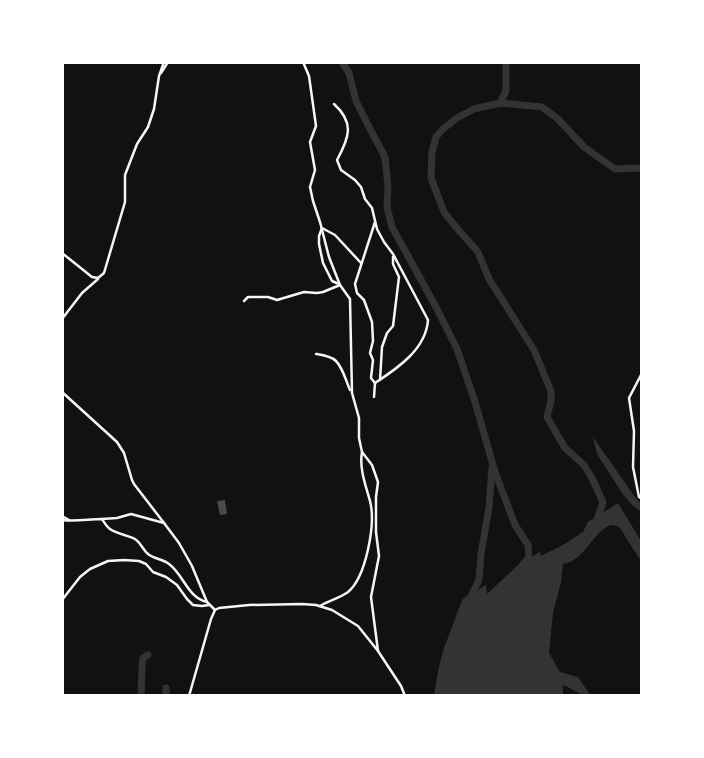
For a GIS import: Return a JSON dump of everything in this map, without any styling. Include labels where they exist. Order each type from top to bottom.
[{"type":"street","points":[[62,319],[82,293],[104,273],[125,202],[125,175],[137,144],[148,127],[154,109],[159,76],[164,62]]},
{"type":"street","points":[[159,76],[168,62]]},
{"type":"street","points":[[303,62],[309,76],[316,126],[310,142],[315,170],[310,187],[329,256],[340,285],[350,299],[352,393]]},
{"type":"street","points":[[334,104],[342,111],[349,126],[344,148],[338,160],[341,170],[361,187],[365,199],[372,208],[377,229],[393,254],[428,320],[428,329],[418,347],[404,362],[375,383]]},
{"type":"street","points":[[374,397],[375,383],[371,378],[373,360],[370,353],[373,341],[372,322],[364,300],[357,293],[355,284],[375,221]]},
{"type":"street","points":[[322,228],[335,234],[361,263]]},
{"type":"street","points":[[322,228],[319,236],[322,263],[332,282],[340,285]]},
{"type":"street","points":[[62,253],[92,277],[98,278]]},
{"type":"street","points":[[380,380],[382,346],[387,333],[393,326],[399,277],[393,264],[393,254]]},
{"type":"street","points":[[244,301],[252,296],[268,297],[277,300],[304,292],[323,292],[340,285]]},
{"type":"street","points":[[316,354],[336,360],[352,393],[359,418],[362,468],[372,514],[369,547],[358,579],[348,592],[320,606]]},
{"type":"street","points":[[642,373],[629,398],[634,431],[632,467],[639,497],[642,499]]},
{"type":"street","points":[[62,392],[117,442],[124,453],[134,484],[185,553],[208,604]]},
{"type":"street","points":[[362,452],[372,465],[378,482],[376,532],[379,556],[371,597],[378,651]]},
{"type":"street","points":[[62,520],[102,520],[131,514],[164,523]]},
{"type":"street","points":[[62,516],[70,521]]},
{"type":"street","points":[[102,520],[109,528],[135,540],[149,554],[168,563],[177,571],[194,596],[215,610]]},
{"type":"street","points":[[62,600],[80,577],[90,569],[108,561],[124,560],[139,561],[146,564],[153,572],[166,577],[177,585],[187,599],[194,604],[202,606],[208,604]]},
{"type":"street","points":[[189,696],[215,610],[249,604],[302,604],[320,606],[332,610],[358,626],[378,651],[405,696]]},
{"type":"shaded area","points":[[593,437],[641,504],[641,512],[622,493],[597,454]]},
{"type":"shaded area","points":[[618,503],[641,541],[641,561],[621,529],[610,525],[600,532],[579,556],[569,563],[563,564],[561,582],[553,613],[549,653],[560,672],[578,677],[589,695],[579,693],[563,685],[563,695],[434,695],[443,651],[462,600],[486,585],[487,594],[518,565],[540,552],[541,556],[563,545],[583,532],[588,522]]},
{"type":"building","points":[[225,500],[227,514],[220,515],[217,501]]},
{"type":"waterway","points":[[342,62],[349,73],[356,101],[385,157],[388,186],[387,207],[392,227],[457,349],[475,402],[495,472],[515,525],[528,545],[529,558],[523,564]]},
{"type":"waterway","points":[[500,103],[506,91],[506,62]]},
{"type":"waterway","points":[[596,523],[603,502],[584,465],[565,448],[547,417],[551,401],[551,391],[534,350],[489,279],[478,252],[444,212],[431,178],[432,152],[436,137],[457,118],[474,109],[500,103],[542,107],[558,119],[584,147],[615,169],[642,168]]},
{"type":"waterway","points":[[471,599],[479,580],[481,554],[489,508],[492,467]]},
{"type":"waterway","points":[[141,696],[143,658],[148,655]]},
{"type":"waterway","points":[[166,688],[166,696]]}]
